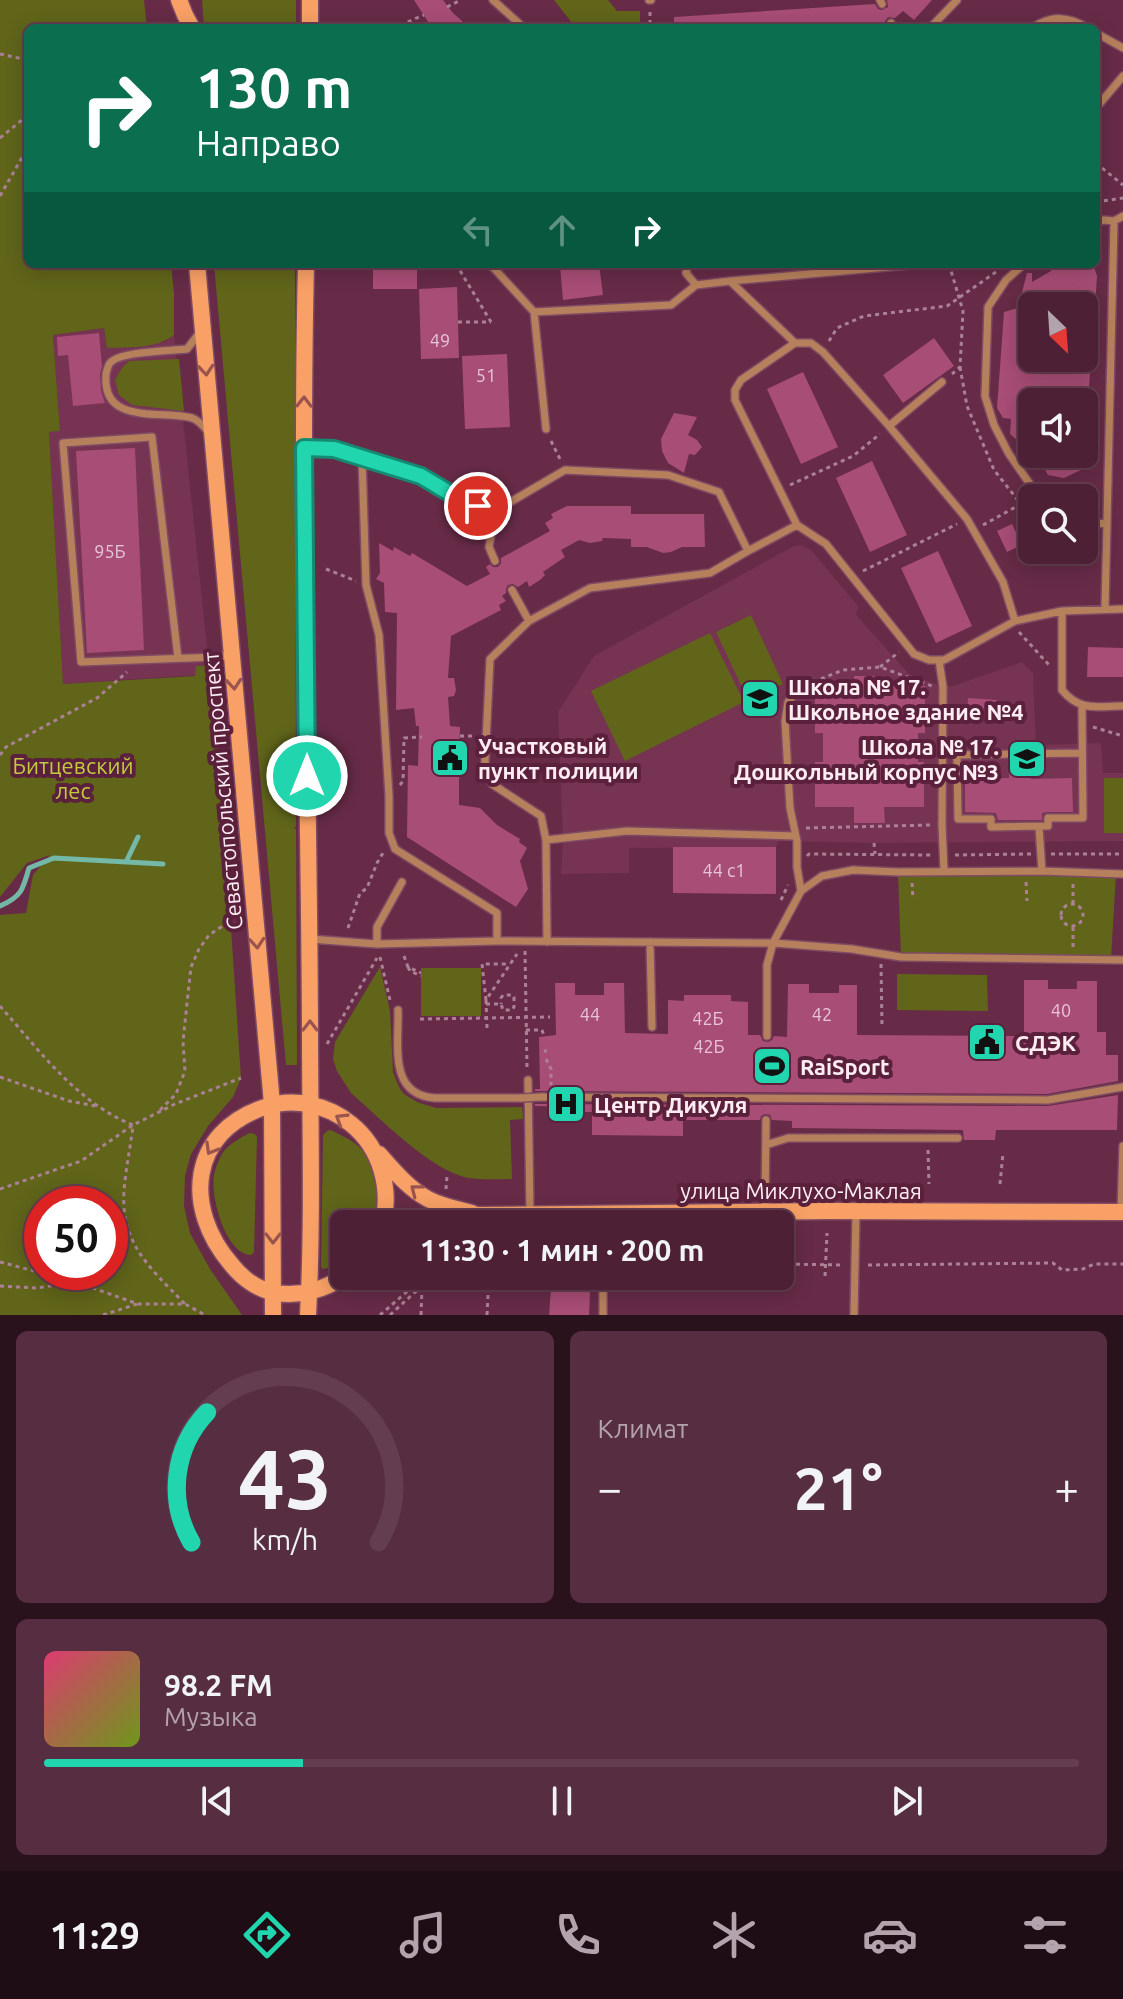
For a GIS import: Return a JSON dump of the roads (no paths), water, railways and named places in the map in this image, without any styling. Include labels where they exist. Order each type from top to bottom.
[{"type":"main road","points":[[178,0],[178,24]]},
{"type":"main road","points":[[178,0],[190,24]]},
{"type":"main road","name":"Севастопольский проспект","points":[[197,268],[272,1104],[273,1315]]},
{"type":"main road","points":[[306,268],[304,448],[310,939],[308,1315]]},
{"type":"main road","points":[[310,1104],[272,1104],[249,1112],[229,1125],[212,1143],[204,1162],[200,1182],[201,1203],[213,1240],[237,1272],[252,1284],[273,1293],[291,1294],[330,1286]]},
{"type":"main road","name":"улица Миклухо-Маклая","points":[[310,1104],[332,1112],[351,1124],[416,1192],[460,1210]]},
{"type":"main road","points":[[367,1141],[385,1181],[385,1210]]},
{"type":"main road","name":"улица Миклухо-Маклая","points":[[794,1212],[1122,1212]]},
{"type":"lane","points":[[493,0],[520,24]]},
{"type":"lane","points":[[934,24],[957,0]]},
{"type":"lane","points":[[1042,24],[1056,18],[1081,24]]},
{"type":"lane","points":[[1100,35],[1123,48]]},
{"type":"lane","points":[[1100,103],[1123,76]]},
{"type":"lane","points":[[1100,221],[1114,221],[1123,216]]},
{"type":"lane","points":[[1105,608],[1114,221]]},
{"type":"lane","points":[[494,268],[534,312],[546,429]]},
{"type":"lane","points":[[687,268],[686,273],[696,285]]},
{"type":"lane","points":[[534,312],[671,305],[696,285],[876,268]]},
{"type":"lane","points":[[1020,268],[1006,280],[988,307],[985,396],[994,425],[1030,484]]},
{"type":"lane","points":[[730,281],[795,343]]},
{"type":"lane","points":[[202,329],[187,349],[123,356],[110,363],[106,373],[107,395],[115,405],[127,411],[195,419],[211,435]]},
{"type":"lane","points":[[1015,621],[1003,582],[967,519],[823,352],[811,343],[795,343],[741,380],[735,390],[735,400],[797,525],[826,544],[914,654],[929,660],[944,660],[1015,621],[1062,611],[1123,609]]},
{"type":"lane","points":[[889,426],[942,382]]},
{"type":"lane","points":[[178,658],[152,437],[63,443],[81,662],[178,658],[232,655]]},
{"type":"lane","points":[[304,448],[334,449],[421,476],[461,500],[495,511],[565,470],[668,475],[719,492],[748,551]]},
{"type":"lane","points":[[362,457],[366,585],[379,635],[389,833],[395,849],[497,913],[497,941]]},
{"type":"lane","points":[[495,511],[489,547],[495,561]]},
{"type":"lane","points":[[1098,523],[1107,524]]},
{"type":"lane","points":[[547,942],[546,840],[541,816],[492,784],[485,762],[490,659],[529,621],[590,588],[710,573],[797,525]]},
{"type":"lane","points":[[512,590],[529,621]]},
{"type":"lane","points":[[1062,611],[1062,690],[1069,699],[1082,706],[1123,706]]},
{"type":"lane","points":[[939,660],[943,690],[944,871]]},
{"type":"lane","points":[[801,891],[797,841],[790,808],[785,721],[788,702],[794,694],[812,683]]},
{"type":"lane","points":[[1082,706],[1083,818],[1048,818],[1048,826],[1039,827],[991,827],[991,819],[958,819],[957,755],[1082,753]]},
{"type":"lane","points":[[1039,827],[1042,871]]},
{"type":"lane","points":[[546,840],[627,831],[794,832]]},
{"type":"lane","points":[[767,1036],[767,965],[773,943],[801,891],[822,876],[853,870],[1123,874]]},
{"type":"lane","points":[[377,944],[377,927],[402,882]]},
{"type":"lane","points":[[534,907],[546,909]]},
{"type":"lane","points":[[310,939],[377,944],[497,941],[773,943],[852,949],[901,957],[1123,960]]},
{"type":"lane","points":[[650,942],[652,1027]]},
{"type":"lane","points":[[398,1010],[399,1069],[408,1088],[424,1097],[1048,1100],[1123,1087]]},
{"type":"lane","points":[[528,1080],[530,1210]]},
{"type":"lane","points":[[765,1210],[766,1120]]},
{"type":"lane","points":[[766,1145],[788,1138],[958,1138]]},
{"type":"lane","points":[[1122,1212],[1123,1146]]},
{"type":"lane","points":[[854,1315],[856,1211]]},
{"type":"lane","points":[[603,1290],[603,1315]]},
{"type":"waterway","points":[[126,862],[138,837]]},
{"type":"waterway","points":[[0,906],[20,892],[29,868],[54,858],[163,864]]},
{"type":"place","name":"Школа № 17. Школьное здание №4","points":[[760,699]]},
{"type":"place","name":"Участковый пункт полиции","points":[[450,758]]},
{"type":"place","name":"Школа № 17. Дошкольный корпус №3","points":[[1027,759]]},
{"type":"place","name":"СДЭК","points":[[987,1042]]},
{"type":"place","name":"RaiSport","points":[[772,1066]]},
{"type":"place","name":"Центр Дикуля","points":[[566,1104]]},
{"type":"park label","name":"Битцевский лес","points":[[73,778]]}]
